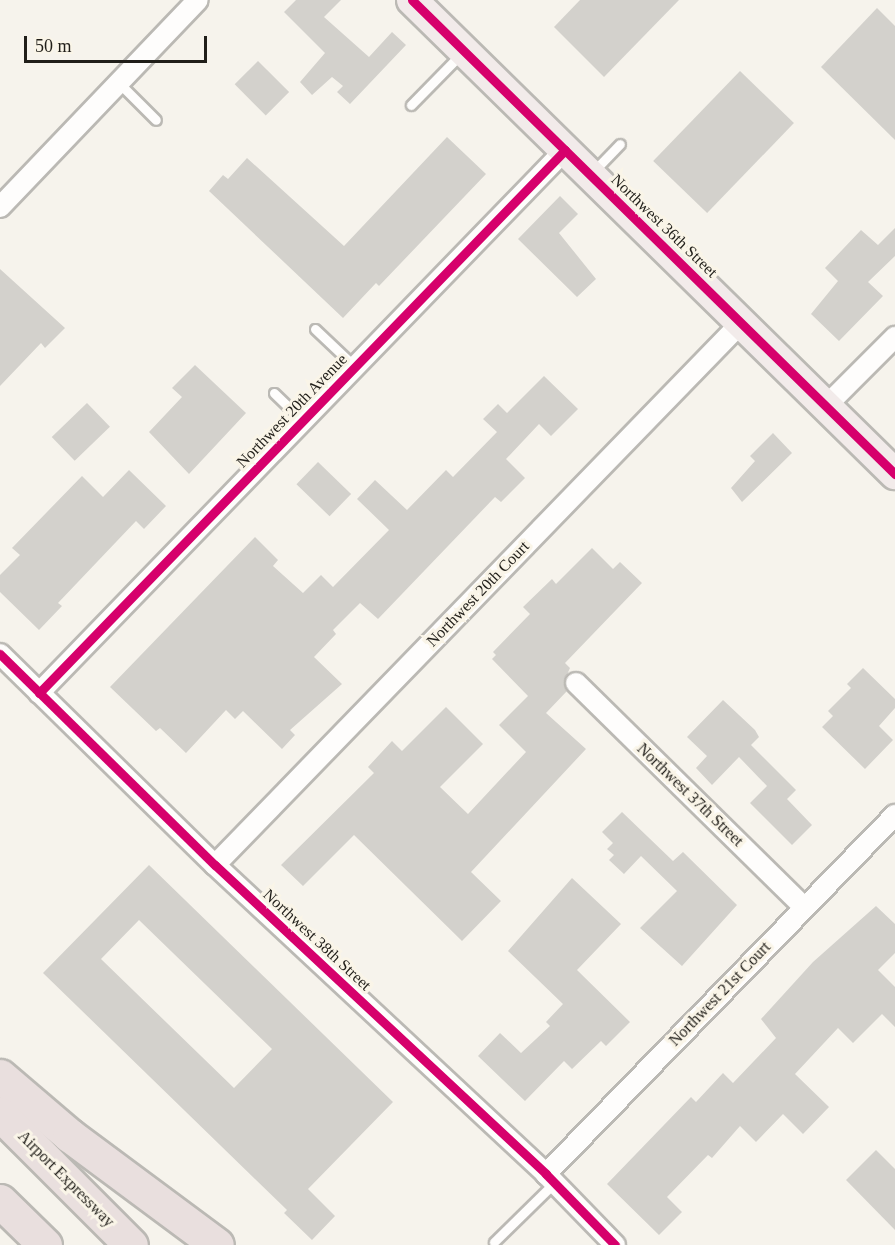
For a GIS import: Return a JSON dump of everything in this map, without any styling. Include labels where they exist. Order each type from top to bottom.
[{"type":"highway","points":[[0,1076],[69,1135],[217,1245]]},
{"type":"highway","name":"Airport Expressway","points":[[0,1114],[131,1245]]},
{"type":"highway","points":[[0,1201],[45,1245]]},
{"type":"main road","name":"Northwest 36th Street","points":[[412,0],[895,474]]},
{"type":"street","points":[[0,207],[198,0]]},
{"type":"street","name":"Northwest 20th Avenue","points":[[39,693],[565,150]]},
{"type":"street","name":"Northwest 20th Court","points":[[215,865],[741,323]]},
{"type":"street","points":[[826,406],[895,337]]},
{"type":"street","name":"Northwest 38th Street","points":[[0,654],[215,865],[549,1179],[615,1245]]},
{"type":"street","name":"Northwest 37th Street","points":[[576,683],[804,907]]},
{"type":"street","name":"Northwest 21st Court","points":[[549,1179],[804,907],[895,815]]},
{"type":"lane","points":[[411,105],[464,51]]},
{"type":"lane","points":[[119,83],[156,120]]},
{"type":"lane","points":[[590,175],[620,144]]},
{"type":"lane","points":[[315,329],[355,367]]},
{"type":"lane","points":[[274,393],[303,421]]},
{"type":"lane","points":[[494,1242],[549,1179]]},
{"type":"building","points":[[296,0],[341,0],[324,17],[369,57],[392,32],[406,45],[350,104],[337,92],[343,86],[332,77],[312,95],[300,82],[325,53],[284,12]]},
{"type":"building","points":[[580,0],[679,0],[604,77],[554,27]]},
{"type":"building","points":[[877,8],[895,26],[895,140],[821,67]]},
{"type":"building","points":[[258,61],[289,92],[266,115],[235,84]]},
{"type":"building","points":[[740,71],[794,123],[707,213],[653,161]]},
{"type":"building","points":[[447,137],[486,174],[379,286],[376,283],[343,318],[209,191],[223,175],[228,179],[247,158],[344,246]]},
{"type":"building","points":[[560,196],[578,214],[559,233],[596,279],[577,297],[518,239]]},
{"type":"building","points":[[895,228],[895,256],[868,282],[883,296],[839,341],[811,314],[838,281],[825,268],[861,230],[878,245]]},
{"type":"building","points":[[0,269],[65,328],[45,348],[41,343],[0,386]]},
{"type":"building","points":[[195,365],[246,413],[189,474],[149,432],[182,397],[172,388]]},
{"type":"building","points":[[544,376],[578,409],[551,436],[539,424],[506,459],[525,478],[501,502],[495,497],[378,619],[360,603],[333,630],[336,634],[314,657],[342,684],[290,730],[295,735],[282,749],[243,711],[235,719],[226,710],[186,753],[160,728],[156,731],[110,687],[255,537],[278,560],[273,566],[303,593],[321,575],[333,587],[389,530],[357,499],[375,480],[407,510],[446,470],[453,477],[497,432],[483,419],[498,404],[507,413]]},
{"type":"building","points":[[87,403],[110,427],[75,461],[52,437]]},
{"type":"building","points":[[773,433],[792,453],[742,502],[731,488],[755,461],[750,456]]},
{"type":"building","points":[[318,462],[351,494],[330,516],[296,484]]},
{"type":"building","points":[[129,470],[166,506],[144,529],[136,521],[58,603],[62,606],[39,630],[0,592],[0,575],[20,555],[12,548],[82,476],[103,497]]},
{"type":"building","points":[[592,548],[613,569],[620,562],[642,583],[565,663],[570,668],[564,681],[567,691],[546,713],[586,749],[471,872],[501,901],[462,941],[354,835],[303,886],[281,865],[374,773],[368,767],[392,741],[402,751],[446,707],[483,744],[440,787],[468,814],[526,752],[499,725],[528,696],[492,659],[496,655],[493,652],[530,614],[523,607],[552,579],[556,584]]},
{"type":"building","points":[[863,668],[895,699],[895,708],[879,726],[893,740],[865,769],[822,727],[833,716],[828,711],[851,688],[847,684]]},
{"type":"building","points":[[723,700],[755,730],[759,737],[751,745],[796,790],[787,799],[812,825],[792,845],[750,803],[767,786],[739,757],[712,785],[696,768],[707,756],[687,737]]},
{"type":"building","points":[[622,812],[673,861],[683,852],[737,905],[682,966],[640,928],[677,891],[641,856],[624,874],[609,860],[614,855],[607,849],[613,843],[602,832]]},
{"type":"building","points":[[149,865],[393,1102],[308,1189],[335,1216],[312,1240],[284,1213],[287,1210],[43,973]],"holes":[[[139,920],[272,1049],[234,1088],[101,959]]]},
{"type":"building","points":[[572,878],[621,924],[577,970],[630,1022],[606,1046],[601,1041],[572,1069],[564,1061],[525,1101],[478,1056],[500,1033],[521,1053],[550,1026],[546,1022],[563,1004],[508,951]]},
{"type":"building","points":[[876,906],[895,924],[895,953],[878,970],[895,987],[895,1027],[882,1014],[853,1043],[838,1028],[795,1074],[829,1107],[803,1134],[783,1114],[756,1142],[740,1126],[712,1158],[708,1155],[667,1197],[682,1212],[659,1235],[607,1184],[691,1097],[696,1102],[723,1073],[733,1083],[776,1038],[761,1019],[813,962]]},
{"type":"building","points":[[876,1150],[895,1169],[895,1230],[846,1180]]},
{"type":"cycle path","points":[[412,0],[895,474]]},
{"type":"cycle path","points":[[39,693],[565,150]]},
{"type":"cycle path","points":[[0,654],[215,865],[546,1174],[615,1245]]}]
